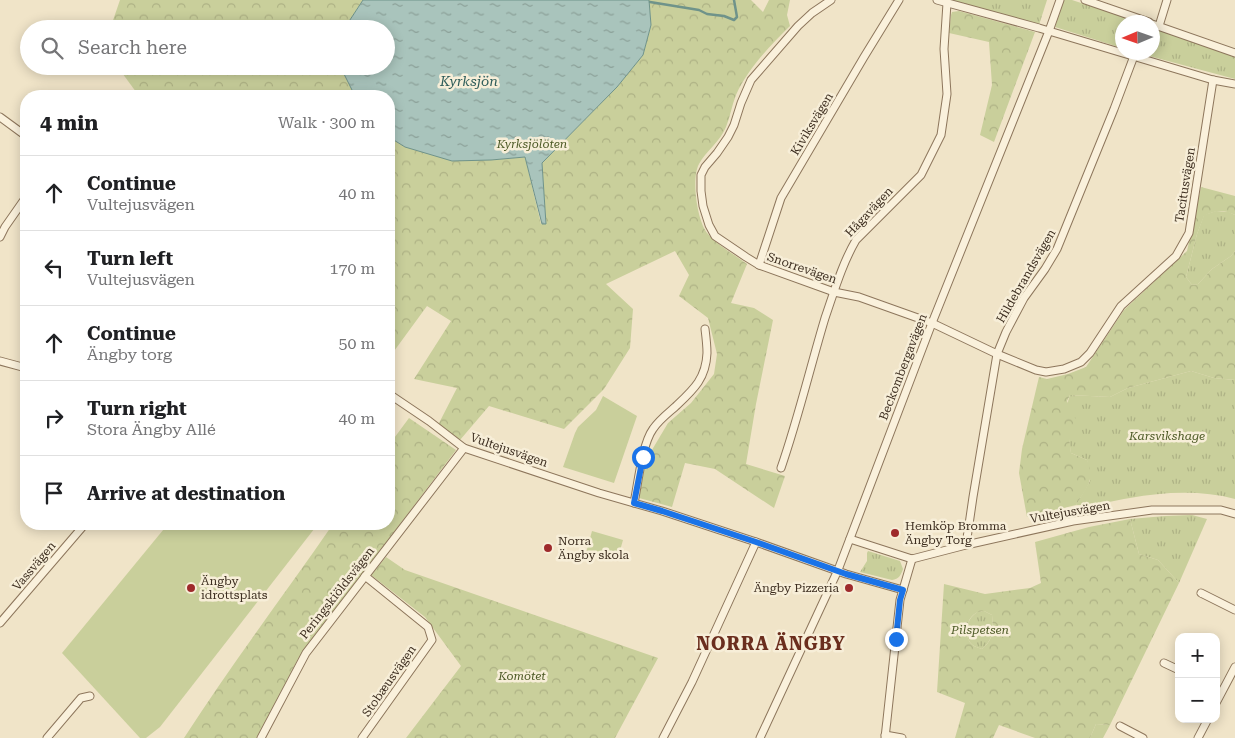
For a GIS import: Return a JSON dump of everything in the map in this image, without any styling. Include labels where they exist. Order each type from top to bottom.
[{"type":"street","name":"Snorrevägen","points":[[831,0],[812,13],[798,26],[751,80],[728,138],[701,175],[703,206],[715,236],[759,265],[834,292],[859,297],[932,322]]},
{"type":"street","name":"Kiviksvägen","points":[[759,265],[781,198],[899,0]]},
{"type":"street","points":[[937,0],[1115,50]]},
{"type":"street","name":"Beckombergavägen","points":[[760,738],[838,570],[932,322],[1060,0]]},
{"type":"street","points":[[1085,0],[1128,15]]},
{"type":"street","points":[[1159,15],[1167,0]]},
{"type":"street","name":"Hågavägen","points":[[781,468],[814,355],[849,252],[856,240],[921,175],[941,135],[947,94],[944,48],[947,3]]},
{"type":"street","points":[[1160,26],[1235,52]]},
{"type":"street","name":"Hildebrandsvägen","points":[[966,545],[997,354],[1024,298],[1057,249],[1132,60]]},
{"type":"street","points":[[1147,60],[1213,80],[1235,84]]},
{"type":"street","name":"Tacitusvägen","points":[[932,322],[997,354],[1036,370],[1046,372],[1064,369],[1081,362],[1090,353],[1121,306],[1176,256],[1188,233],[1213,80]]},
{"type":"street","points":[[0,116],[20,131]]},
{"type":"street","points":[[0,237],[20,206]]},
{"type":"street","points":[[634,503],[645,449],[652,430],[700,382],[704,374],[707,353],[705,329]]},
{"type":"street","points":[[0,361],[20,366]]},
{"type":"street","name":"Vultejusvägen","points":[[395,398],[464,448],[903,590]]},
{"type":"street","name":"Peringskiöldsvägen","points":[[260,738],[306,653],[464,448]]},
{"type":"street","name":"Vultejusvägen","points":[[912,559],[966,545],[1073,522],[1152,510],[1220,510],[1235,514]]},
{"type":"street","name":"Vassvägen","points":[[0,623],[80,530]]},
{"type":"street","points":[[850,539],[912,559],[900,600],[885,736],[902,738]]},
{"type":"street","points":[[663,738],[692,682],[756,542]]},
{"type":"street","name":"Stobæusvägen","points":[[362,738],[432,640],[428,627],[365,576]]},
{"type":"street","points":[[1200,593],[1235,610]]},
{"type":"street","points":[[1164,663],[1175,668]]},
{"type":"street","points":[[1220,688],[1235,666]]},
{"type":"street","points":[[47,738],[81,698],[90,696]]},
{"type":"street","points":[[1198,738],[1206,723]]},
{"type":"street","points":[[1120,726],[1143,738]]},
{"type":"green space","points":[[120,0],[363,0],[350,20],[113,20]]},
{"type":"green space","points":[[649,0],[751,0],[763,12],[769,0],[790,0],[787,15],[790,26],[767,50],[741,85],[723,132],[699,164],[695,179],[696,200],[704,228],[716,242],[747,264],[731,303],[754,308],[773,320],[746,464],[785,476],[774,508],[715,469],[685,463],[672,507],[639,498],[646,460],[668,423],[691,403],[714,374],[717,354],[708,318],[679,296],[689,275],[675,251],[606,284],[633,309],[630,348],[604,389],[564,429],[489,406],[460,440],[438,425],[457,388],[414,379],[451,321],[427,306],[395,350],[395,141],[405,147],[491,160],[525,157],[541,224],[546,223],[542,163],[617,87],[643,55],[651,25]]},
{"type":"green space","points":[[952,0],[1047,0],[1039,25]]},
{"type":"green space","points":[[1064,0],[1072,0],[1118,15],[1115,15],[1115,46],[1055,27]]},
{"type":"green space","points":[[959,11],[1035,32],[994,142],[980,135],[992,85],[989,42],[949,33],[952,12]]},
{"type":"green space","points":[[1160,29],[1235,55],[1235,79],[1160,59]]},
{"type":"green space","points":[[124,75],[344,75],[352,90],[135,90]]},
{"type":"green space","points":[[1201,187],[1235,196],[1235,215],[1220,211],[1204,216],[1197,234],[1186,277],[1192,285],[1198,284],[1212,269],[1235,251],[1235,380],[1214,378],[1191,371],[1128,388],[1110,397],[1070,395],[1067,401],[1076,420],[1075,430],[1069,437],[1071,453],[1087,460],[1090,467],[1089,484],[1076,505],[1027,517],[1019,473],[1022,449],[1039,377],[1047,379],[1086,367],[1124,310],[1187,251]]},
{"type":"green space","points":[[1216,211],[1229,212],[1235,215],[1235,251],[1212,269],[1198,284],[1192,285],[1186,277],[1197,234],[1204,215]]},
{"type":"green space","name":"Karsvikshage","points":[[1191,371],[1214,378],[1235,380],[1235,499],[1209,494],[1169,493],[1096,504],[1076,505],[1090,481],[1087,460],[1071,453],[1067,415],[1070,395],[1110,397],[1128,388]]},
{"type":"green space","points":[[603,396],[637,416],[614,483],[563,467],[578,427],[596,410]]},
{"type":"green space","points":[[409,418],[456,450],[298,659],[257,738],[184,738],[329,530],[395,530],[395,437]]},
{"type":"green space","points":[[1192,515],[1207,519],[1179,583],[1158,560],[1139,554],[1130,519]]},
{"type":"green space","points":[[1130,519],[1139,554],[1158,560],[1179,583],[1110,725],[1096,724],[1090,738],[1035,738],[999,725],[993,738],[955,738],[965,703],[937,692],[944,584],[985,594],[1030,588],[1041,583],[1035,542],[1089,527]],"holes":[[[984,611],[992,615],[992,630],[989,642],[982,649],[974,646],[970,643],[967,634],[969,620],[976,613]]]},
{"type":"green space","name":"Ängby idrottsplats","points":[[163,530],[313,530],[160,727],[146,738],[140,738],[62,653]]},
{"type":"green space","points":[[592,531],[623,540],[617,561],[586,553]]},
{"type":"green space","points":[[868,551],[900,561],[903,569],[899,576],[892,580],[860,572],[867,561]]},
{"type":"green space","name":"Komötet","points":[[386,557],[405,570],[658,658],[615,738],[406,738],[461,666],[425,617],[371,575]]},
{"type":"green space","name":"Pilspetsen","points":[[984,611],[992,615],[992,630],[989,642],[982,649],[970,643],[967,630],[972,616],[977,612]]},
{"type":"green space","points":[[1096,724],[1110,725],[1103,738],[1090,738]]},
{"type":"water","name":"Kyrksjön","points":[[363,0],[649,0],[651,25],[643,55],[617,87],[542,163],[546,224],[542,224],[525,157],[452,161],[405,147],[395,141],[395,90],[352,90],[344,75],[395,75],[395,20],[350,20]]},
{"type":"waterway","points":[[650,2],[699,10],[707,14],[724,16],[734,20],[737,17],[734,0]]},
{"type":"place","name":"Hemköp Bromma Ängby Torg","points":[[895,533]]},
{"type":"place","name":"Norra Ängby skola","points":[[548,548]]},
{"type":"place","name":"Ängby idrottsplats","points":[[191,588]]},
{"type":"place","name":"Ängby Pizzeria","points":[[849,588]]},
{"type":"district","name":"NORRA ÄNGBY","points":[[771,644]]},
{"type":"route","points":[[643,457],[634,503],[828,566],[846,574],[903,590],[900,600],[896,639]]},
{"type":"park label","name":"Kyrksjölöten","points":[[532,144]]}]
